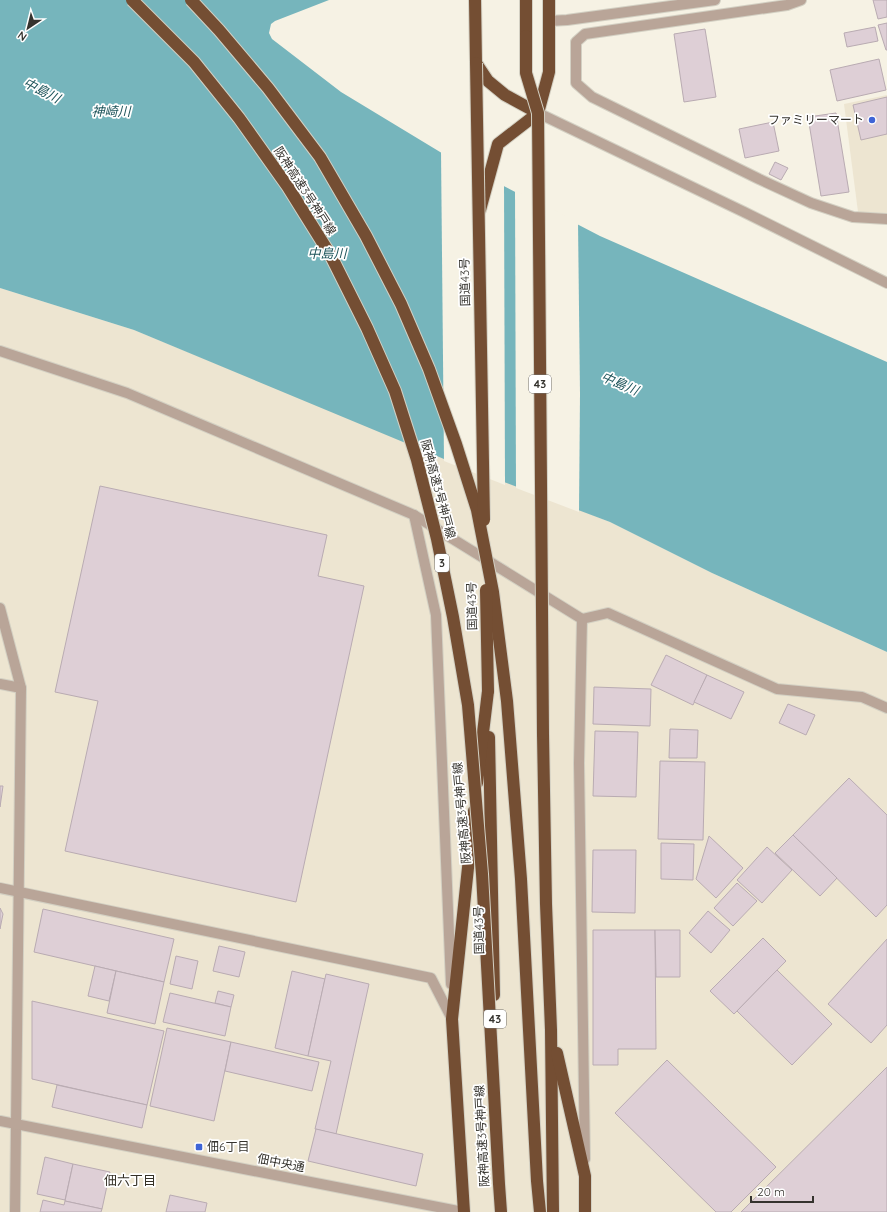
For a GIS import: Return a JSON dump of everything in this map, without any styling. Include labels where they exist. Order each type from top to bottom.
[{"type":"highway","name":"阪神高速3号神戸線","points":[[132,0],[194,62],[239,118],[288,187],[331,256],[367,328],[395,391],[417,460],[437,539],[453,617],[468,705],[482,874],[500,1212]]},
{"type":"highway","points":[[191,0],[219,30],[268,88],[315,151],[366,236],[401,304],[429,369],[456,444],[477,510],[493,592],[507,701],[521,879],[540,1212]]},
{"type":"highway","name":"国道43号","points":[[475,0],[480,381],[500,1212]]},
{"type":"highway","name":"43","points":[[526,0],[526,73],[538,113]]},
{"type":"highway","name":"43","points":[[549,0],[549,72],[538,113],[546,904],[551,1030],[553,1212]]},
{"type":"highway","points":[[476,63],[488,81],[505,95],[538,113],[498,144],[478,217]]},
{"type":"highway","points":[[464,1212],[452,1018],[488,691]]},
{"type":"highway","points":[[551,1030],[585,1176],[585,1212]]},
{"type":"street","points":[[549,21],[567,20],[716,0]]},
{"type":"street","points":[[801,0],[787,4],[585,34],[576,42],[576,83],[592,97],[811,203],[853,217],[887,219]]},
{"type":"street","points":[[538,113],[744,212],[887,283]]},
{"type":"street","points":[[0,351],[127,393],[414,515],[582,619],[608,613],[777,689],[862,697],[887,708]]},
{"type":"street","points":[[414,515],[436,615],[452,1018]]},
{"type":"street","points":[[0,608],[21,688],[15,1212]]},
{"type":"street","points":[[582,619],[579,763],[585,1176]]},
{"type":"street","points":[[0,684],[21,688]]},
{"type":"street","points":[[0,888],[431,978],[452,1018]]},
{"type":"street","name":"佃中央通","points":[[0,1121],[464,1212]]},
{"type":"shaded area","points":[[887,95],[887,213],[858,212],[844,104]]},
{"type":"shaded area","points":[[0,288],[134,330],[610,522],[712,573],[887,652],[887,1212],[0,1212]]},
{"type":"water","name":"中島川","points":[[0,0],[329,0],[275,21],[271,24],[269,33],[272,39],[341,92],[450,158],[600,236],[887,362],[887,652],[712,573],[610,522],[456,464],[134,330],[0,288]]},
{"type":"pier","points":[[441,151],[504,184],[505,485],[444,461]]},
{"type":"pier","points":[[515,190],[578,222],[580,394],[579,512],[516,488]]},
{"type":"building","points":[[873,0],[887,0],[887,17],[878,19]]},
{"type":"building","points":[[887,23],[887,50],[886,50],[878,25]]},
{"type":"building","points":[[875,27],[878,41],[847,47],[844,33]]},
{"type":"building","points":[[705,29],[716,97],[684,102],[674,34]]},
{"type":"building","points":[[879,59],[886,90],[837,101],[830,70]]},
{"type":"building","name":"ファミリーマート","points":[[887,97],[887,134],[861,140],[853,105]]},
{"type":"building","points":[[836,113],[849,192],[821,196],[808,117]]},
{"type":"building","points":[[773,122],[779,151],[745,158],[739,129]]},
{"type":"building","points":[[775,162],[788,168],[781,180],[769,174]]},
{"type":"building","points":[[100,486],[327,535],[318,576],[364,586],[296,902],[65,851],[98,701],[55,692]]},
{"type":"building","points":[[666,655],[707,675],[693,705],[651,685]]},
{"type":"building","points":[[707,675],[744,692],[731,719],[694,702]]},
{"type":"building","points":[[594,687],[651,689],[650,726],[593,724]]},
{"type":"building","points":[[788,704],[815,715],[806,735],[779,723]]},
{"type":"building","points":[[670,729],[698,730],[697,758],[669,758]]},
{"type":"building","points":[[595,731],[638,732],[636,797],[593,796]]},
{"type":"building","points":[[660,761],[705,762],[703,840],[658,839]]},
{"type":"building","points":[[849,778],[887,815],[887,905],[876,917],[793,835]]},
{"type":"building","points":[[0,786],[3,786],[0,807]]},
{"type":"building","points":[[793,835],[837,878],[820,896],[775,853]]},
{"type":"building","points":[[709,836],[743,868],[716,898],[696,879]]},
{"type":"building","points":[[661,843],[694,844],[693,880],[661,879]]},
{"type":"building","points":[[767,847],[792,870],[762,903],[737,880]]},
{"type":"building","points":[[593,850],[636,850],[635,913],[592,912]]},
{"type":"building","points":[[737,883],[757,901],[733,926],[714,908]]},
{"type":"building","points":[[0,908],[3,914],[0,929]]},
{"type":"building","points":[[43,909],[174,939],[164,982],[34,952]]},
{"type":"building","points":[[708,911],[730,930],[711,953],[689,933]]},
{"type":"building","points":[[593,930],[655,930],[656,1049],[618,1049],[618,1065],[593,1065]]},
{"type":"building","points":[[655,930],[680,930],[680,977],[656,977]]},
{"type":"building","points":[[763,938],[786,961],[734,1014],[710,991]]},
{"type":"building","points":[[887,939],[887,1025],[871,1043],[828,1004]]},
{"type":"building","points":[[219,946],[245,952],[239,977],[213,971]]},
{"type":"building","points":[[176,956],[198,961],[192,989],[170,984]]},
{"type":"building","points":[[95,966],[116,971],[109,1001],[88,996]]},
{"type":"building","points":[[777,970],[832,1024],[792,1065],[737,1011]]},
{"type":"building","points":[[116,971],[164,982],[155,1024],[107,1013]]},
{"type":"building","points":[[292,971],[325,979],[308,1056],[275,1048]]},
{"type":"building","points":[[326,974],[369,984],[336,1134],[315,1129],[331,1061],[308,1056]]},
{"type":"building","points":[[218,991],[234,995],[231,1007],[215,1003]]},
{"type":"building","points":[[170,993],[231,1007],[225,1036],[163,1022]]},
{"type":"building","points":[[32,1001],[164,1031],[147,1105],[32,1079]]},
{"type":"building","points":[[167,1028],[231,1042],[214,1121],[150,1106]]},
{"type":"building","points":[[231,1042],[319,1062],[312,1091],[225,1071]]},
{"type":"building","points":[[667,1060],[776,1167],[731,1212],[716,1212],[615,1113]]},
{"type":"building","points":[[887,1067],[887,1212],[741,1212]]},
{"type":"building","points":[[57,1085],[147,1105],[142,1128],[52,1107]]},
{"type":"building","points":[[316,1129],[423,1154],[416,1186],[308,1161]]},
{"type":"building","points":[[45,1157],[73,1164],[65,1200],[37,1194]]},
{"type":"building","points":[[73,1164],[110,1172],[102,1209],[65,1201]]},
{"type":"building","points":[[170,1195],[207,1203],[205,1212],[166,1212]]},
{"type":"building","points":[[43,1200],[64,1205],[65,1201],[102,1209],[101,1212],[40,1212]]},
{"type":"place","name":"ファミリーマート","points":[[872,120]]},
{"type":"place","name":"佃6丁目","points":[[199,1147]]},
{"type":"district","name":"佃六丁目","points":[[130,1180]]},
{"type":"water label","name":"神崎川","points":[[111,111]]}]
